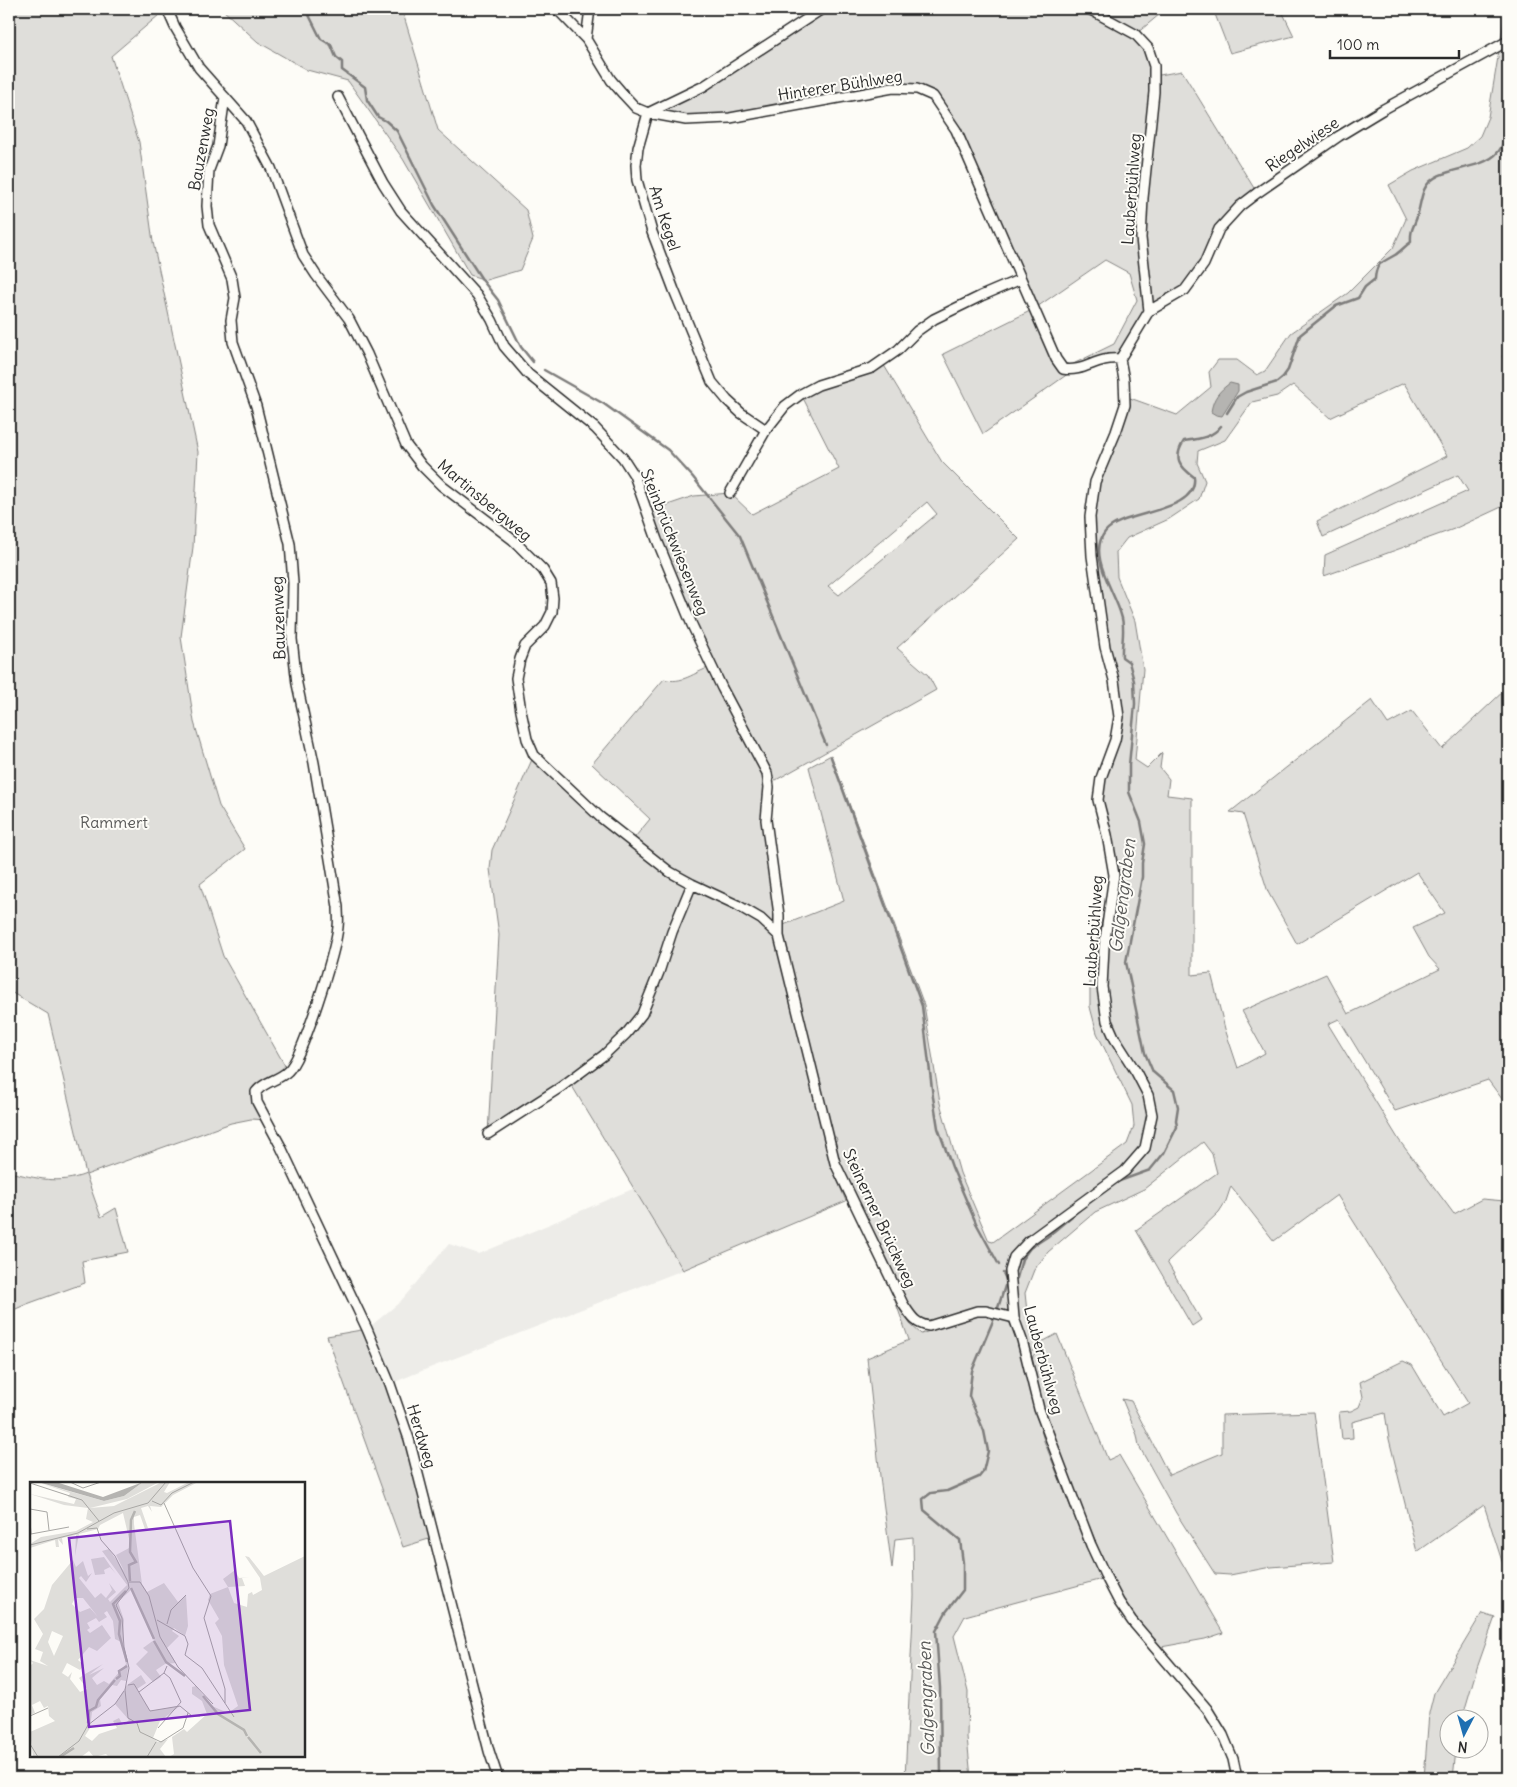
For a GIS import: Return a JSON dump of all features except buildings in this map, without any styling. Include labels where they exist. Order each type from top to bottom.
[{"type":"street","name":"Martinsbergweg","points":[[167,9],[175,27],[199,68],[246,121],[271,168],[303,254],[316,275],[349,318],[367,354],[406,445],[422,466],[442,486],[526,553],[543,570],[550,584],[553,598],[552,612],[545,626],[525,646],[516,678],[527,739],[534,756],[600,817],[670,872],[761,919],[779,936]]},
{"type":"street","name":"Hinterer Bühlweg","points":[[557,9],[586,39],[611,80],[622,94],[636,108],[648,113],[686,120],[730,118],[894,88],[917,89],[933,96],[956,130],[1056,359],[1063,369],[1072,371],[1110,357],[1120,358]]},
{"type":"street","points":[[586,39],[590,9]]},
{"type":"street","points":[[648,113],[704,86],[822,9]]},
{"type":"street","name":"Lauberbühlweg","points":[[1089,9],[1135,34],[1148,48],[1154,66],[1154,92],[1143,198],[1141,238],[1149,311]]},
{"type":"street","name":"Riegelwiese","points":[[1149,311],[1185,290],[1204,264],[1219,229],[1240,206],[1257,193],[1346,132],[1382,110],[1500,48],[1508,41]]},
{"type":"street","name":"Bauzenweg","points":[[225,97],[218,146],[209,170],[207,206],[209,225],[232,279],[235,298],[231,320],[233,342],[256,406],[290,544],[293,583],[292,639],[297,684],[314,763],[338,907],[338,926],[332,958],[301,1050],[288,1072],[261,1085],[256,1092],[257,1102],[266,1120]]},
{"type":"street","name":"Steinbrückwiesenweg","points":[[338,97],[383,183],[401,211],[477,295],[492,320],[504,346],[528,374],[595,428],[623,458],[634,475],[657,540],[692,625],[722,688],[767,773],[766,820],[779,936]]},
{"type":"street","name":"Am Kegel","points":[[648,113],[638,148],[636,165],[637,180],[652,232],[712,382],[726,400],[766,430]]},
{"type":"street","points":[[730,493],[766,430],[785,406],[801,394],[818,385],[872,368],[898,350],[934,319],[1021,279]]},
{"type":"street","points":[[1120,358],[1149,311]]},
{"type":"street","name":"Lauberbühlweg","points":[[1120,358],[1124,380],[1125,405],[1095,482],[1090,517],[1093,565],[1105,647],[1114,680],[1119,717],[1115,740],[1101,778],[1098,800],[1114,875],[1104,947],[1102,987],[1107,1021],[1115,1039],[1148,1095],[1152,1115],[1145,1148],[1125,1172],[1029,1241],[1014,1257],[1010,1271],[1014,1318],[1022,1340],[1040,1409],[1091,1545],[1119,1602],[1132,1621],[1207,1708],[1223,1735],[1237,1778]]},
{"type":"street","points":[[488,1134],[561,1087],[604,1054],[626,1034],[642,1014],[692,884]]},
{"type":"street","name":"Steinerner Brückweg","points":[[779,936],[835,1163],[903,1304],[914,1320],[921,1325],[929,1326],[977,1311],[986,1311],[1014,1318]]},
{"type":"street","name":"Herdweg","points":[[266,1120],[288,1162],[367,1329],[390,1384],[409,1439],[489,1751],[498,1778]]},
{"type":"shaded area","points":[[1230,383],[1238,385],[1238,391],[1222,416],[1216,415],[1211,412],[1213,403],[1220,392]]},
{"type":"shaded area","points":[[635,1188],[683,1270],[414,1374],[395,1382],[393,1386],[367,1329],[400,1302],[449,1244],[479,1254]]},
{"type":"green space","name":"Rammert","points":[[9,9],[166,9],[111,56],[139,142],[153,242],[198,452],[193,547],[181,637],[194,722],[219,806],[245,849],[200,884],[223,956],[288,1071],[256,1092],[266,1120],[251,1119],[231,1123],[86,1175],[101,1217],[116,1208],[128,1252],[82,1261],[85,1283],[9,1312],[9,1172],[57,1180],[86,1174],[48,1014],[9,991]]},
{"type":"green space","points":[[222,9],[405,9],[403,13],[438,130],[526,210],[533,239],[520,270],[486,280],[470,275],[403,159],[348,81],[307,70],[258,42]]},
{"type":"green space","points":[[822,9],[1166,9],[1136,34],[1148,48],[1154,76],[1182,71],[1257,193],[1226,221],[1185,290],[1149,311],[1125,353],[1072,371],[983,434],[943,354],[1034,309],[956,130],[933,96],[917,89],[730,118],[648,113],[704,86]],"holes":[[[1105,260],[1129,273],[1137,300],[1114,344],[1063,369],[1034,309]]]},
{"type":"green space","points":[[1213,9],[1281,9],[1294,36],[1230,53]]},
{"type":"green space","points":[[1506,9],[1508,9],[1508,355],[1502,356],[1508,366],[1508,504],[1454,529],[1324,576],[1325,555],[1468,491],[1458,475],[1323,537],[1317,521],[1447,456],[1404,383],[1330,418],[1293,385],[1277,396],[1252,402],[1225,440],[1198,451],[1197,463],[1205,481],[1199,499],[1169,519],[1127,538],[1116,552],[1117,577],[1135,621],[1143,669],[1135,760],[1147,768],[1162,753],[1160,768],[1169,779],[1167,795],[1192,798],[1192,975],[1211,973],[1225,1029],[1238,1068],[1265,1053],[1242,1011],[1326,974],[1348,1014],[1440,969],[1429,957],[1413,928],[1445,913],[1417,872],[1297,944],[1268,892],[1243,814],[1230,812],[1372,700],[1388,724],[1412,711],[1442,749],[1508,687],[1508,1107],[1488,1080],[1395,1111],[1339,1019],[1328,1024],[1399,1140],[1454,1214],[1482,1199],[1505,1201],[1508,1206],[1508,1580],[1484,1505],[1417,1552],[1389,1439],[1385,1413],[1352,1422],[1353,1438],[1342,1439],[1339,1412],[1351,1411],[1359,1407],[1363,1397],[1360,1382],[1403,1361],[1412,1365],[1443,1417],[1468,1403],[1337,1195],[1274,1241],[1231,1186],[1226,1201],[1219,1212],[1167,1262],[1201,1320],[1192,1326],[1136,1230],[1217,1173],[1212,1154],[1203,1142],[1144,1189],[1095,1212],[1048,1252],[1034,1270],[1025,1293],[1027,1312],[1040,1338],[1029,1357],[1016,1298],[1015,1262],[1007,1267],[1008,1312],[991,1309],[934,1323],[915,1319],[837,1163],[832,1142],[837,1140],[836,1137],[832,1138],[781,926],[844,901],[809,767],[831,755],[924,1005],[940,1103],[960,1173],[989,1241],[993,1242],[1127,1144],[1134,1126],[1132,1105],[1097,1033],[1090,1007],[1090,969],[1115,875],[1100,800],[1120,717],[1093,556],[1093,518],[1098,485],[1123,425],[1130,398],[1177,415],[1211,387],[1209,372],[1218,360],[1237,360],[1257,375],[1265,371],[1291,333],[1348,293],[1393,248],[1406,219],[1389,185],[1413,171],[1467,148],[1480,136],[1488,117]]},
{"type":"green space","points":[[882,362],[942,462],[1019,539],[897,648],[928,675],[936,690],[776,780],[772,778],[767,804],[779,951],[831,1165],[846,1201],[683,1270],[569,1081],[488,1134],[499,935],[490,869],[492,850],[534,755],[631,842],[650,819],[592,764],[664,679],[682,679],[711,667],[647,512],[694,496],[730,493],[752,514],[839,469],[801,394]],"holes":[[[927,502],[937,514],[839,595],[828,586]]]},
{"type":"green space","points":[[888,1281],[910,1324],[921,1334],[978,1314],[1001,1317],[1009,1322],[1015,1333],[1044,1441],[1086,1545],[1102,1579],[965,1616],[954,1636],[968,1692],[967,1737],[971,1778],[905,1778],[914,1596],[913,1537],[895,1539],[892,1569],[867,1358],[909,1340]]},
{"type":"green space","points":[[367,1329],[404,1439],[432,1538],[403,1547],[327,1336]]},
{"type":"green space","points":[[1057,1334],[1108,1460],[1119,1455],[1223,1633],[1205,1639],[1161,1647],[1137,1621],[1116,1590],[1041,1409],[1031,1369],[1033,1356],[1042,1342]]},
{"type":"green space","points":[[1122,1399],[1131,1401],[1169,1475],[1222,1453],[1222,1415],[1314,1412],[1334,1562],[1271,1567],[1230,1575],[1215,1574],[1176,1513],[1139,1446],[1137,1435]]},
{"type":"green space","points":[[1482,1613],[1495,1617],[1465,1710],[1440,1710],[1440,1760],[1455,1760],[1453,1778],[1424,1778],[1429,1713],[1434,1693]]},
{"type":"waterway","points":[[306,9],[321,39],[331,45],[336,57],[342,62],[342,70],[365,87],[367,100],[378,117],[386,121],[397,131],[434,205],[483,281],[498,300],[521,347],[533,362]]},
{"type":"waterway","name":"Galgengraben","points":[[1227,413],[1237,397],[1246,392],[1277,382],[1283,377],[1288,370],[1300,335],[1336,306],[1358,298],[1365,287],[1375,279],[1378,266],[1411,242],[1412,230],[1423,193],[1430,181],[1439,175],[1486,161],[1495,155],[1502,146],[1506,135],[1508,100]]},
{"type":"waterway","points":[[544,370],[604,404],[668,450],[692,476],[740,536],[826,745]]},
{"type":"waterway","name":"Galgengraben","points":[[1114,1183],[1150,1170],[1164,1153],[1177,1127],[1178,1107],[1174,1090],[1153,1072],[1145,1053],[1126,962],[1142,877],[1145,844],[1141,822],[1129,792],[1129,765],[1135,704],[1134,681],[1129,662],[1122,657],[1122,620],[1104,574],[1099,551],[1100,541],[1105,532],[1114,525],[1126,519],[1172,505],[1184,498],[1192,489],[1194,477],[1179,461],[1179,452],[1184,441],[1199,439],[1209,435],[1221,426]]},
{"type":"waterway","points":[[831,757],[922,1006],[938,1128],[976,1223],[999,1265]]},
{"type":"waterway","name":"Galgengraben","points":[[1013,1281],[1017,1278],[1022,1259],[1030,1248],[1047,1237],[1084,1206]]},
{"type":"waterway","points":[[1003,1273],[1008,1283]]},
{"type":"waterway","name":"Galgengraben","points":[[997,1311],[1005,1286],[1008,1284]]},
{"type":"waterway","name":"Galgengraben","points":[[941,1778],[940,1688],[936,1631],[946,1612],[963,1590],[963,1563],[960,1540],[924,1510],[923,1499],[931,1493],[947,1491],[979,1477],[983,1472],[988,1451],[984,1431],[969,1396],[972,1371],[995,1316]]}]
